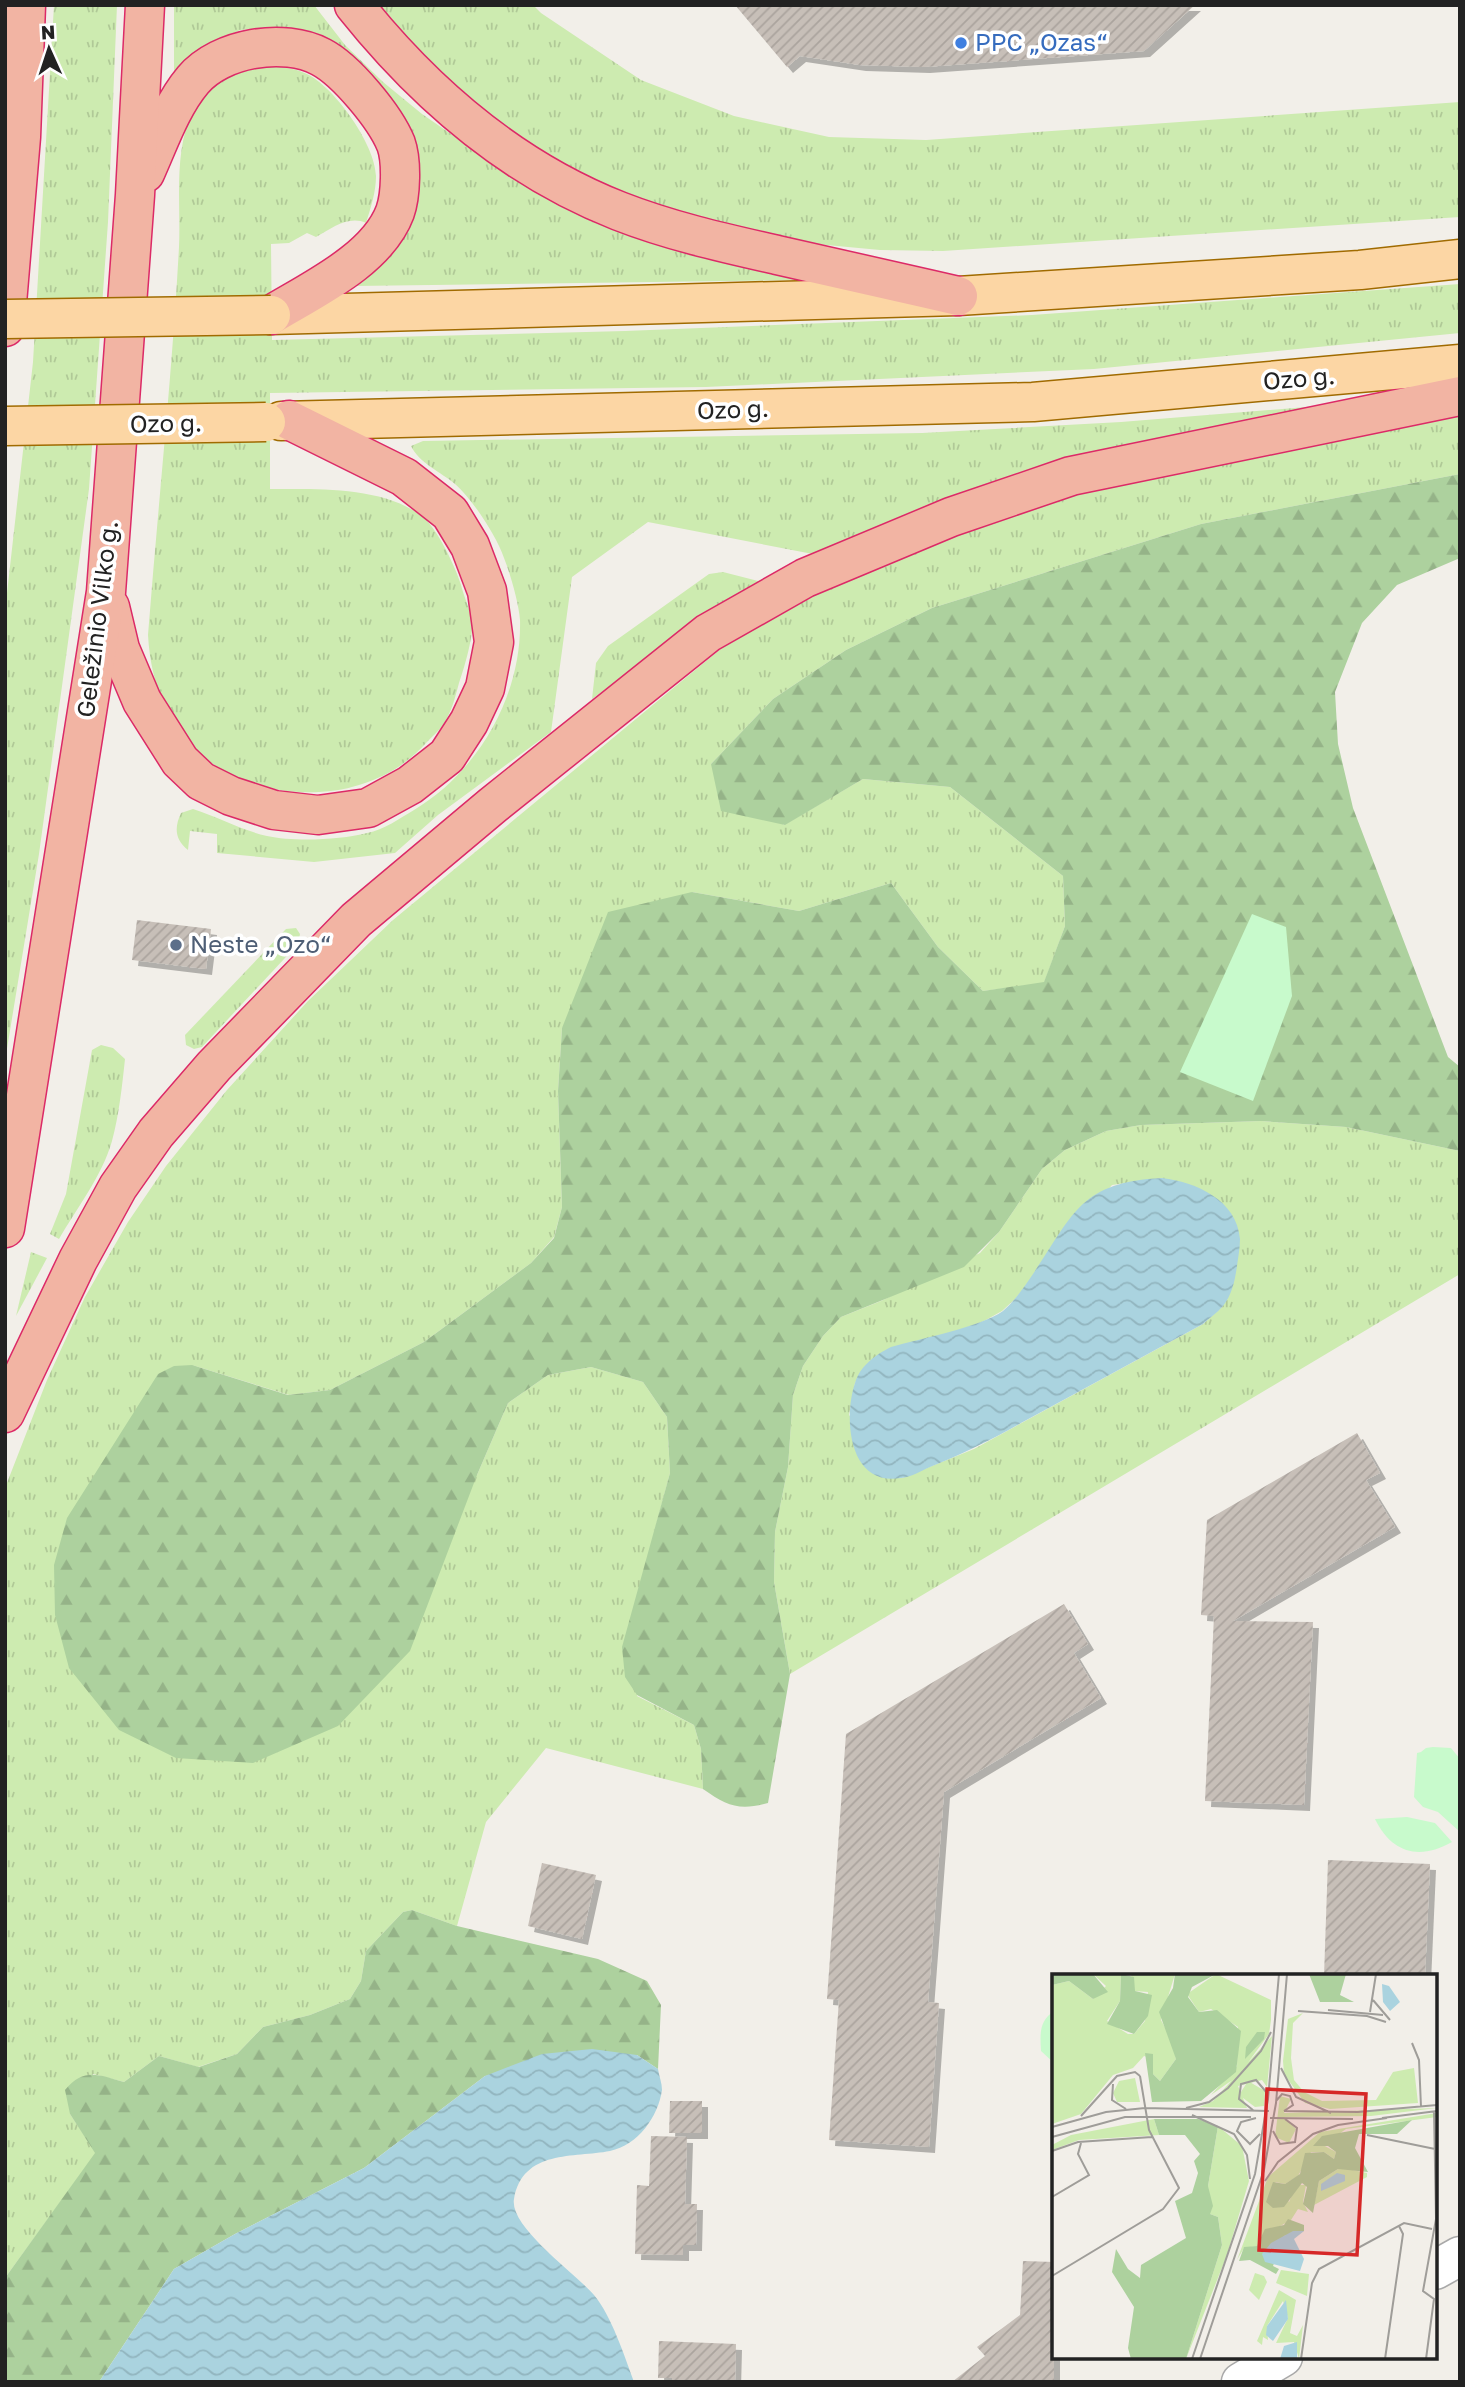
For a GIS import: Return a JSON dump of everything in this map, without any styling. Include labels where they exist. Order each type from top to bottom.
[{"type":"highway","points":[[5,327],[21,137],[26,5]]},
{"type":"highway","name":"Geležinio Vilko g.","points":[[5,1228],[106,592],[135,195],[145,5]]},
{"type":"highway","points":[[354,5],[383,41],[435,95],[494,143],[574,190],[618,211],[703,237],[958,296]]},
{"type":"highway","points":[[135,195],[172,114],[194,79],[216,60],[249,49],[286,47],[320,56],[348,77],[374,109],[396,145],[401,175],[395,212],[376,242],[353,265],[271,316]]},
{"type":"highway","points":[[5,76],[21,137]]},
{"type":"highway","points":[[5,1413],[78,1260],[118,1187],[156,1133],[214,1066],[356,920],[493,805],[708,633],[805,578],[951,517],[1071,476],[1460,396]]},
{"type":"highway","points":[[106,592],[120,649],[142,701],[180,761],[201,781],[231,796],[274,810],[318,816],[368,808],[410,785],[447,756],[469,722],[485,688],[494,642],[487,591],[470,546],[450,513],[404,477],[278,421]]},
{"type":"main road","points":[[5,319],[271,316],[958,296],[1360,270],[1460,259]]},
{"type":"main road","name":"Ozo g.","points":[[5,426],[1033,402],[1460,364]]},
{"type":"street","points":[[1437,2269],[1460,2256]]},
{"type":"street","points":[[1241,2382],[1280,2359]]},
{"type":"green space","points":[[54,5],[117,5],[108,222],[89,489],[39,854],[5,1061],[5,611],[33,362]]},
{"type":"green space","points":[[174,5],[314,5],[345,45],[383,82],[422,114],[477,152],[536,187],[798,276],[797,280],[354,286],[354,282],[377,269],[391,254],[408,225],[417,203],[420,176],[415,145],[305,31],[271,27],[240,30],[222,39],[174,80]]},
{"type":"green space","points":[[369,5],[533,5],[641,80],[734,116],[829,137],[926,140],[1460,102],[1460,217],[943,251],[880,250],[805,243],[623,200],[497,126]]},
{"type":"green space","points":[[267,65],[309,75],[331,93],[361,134],[374,163],[376,176],[366,223],[347,222],[316,237],[307,233],[289,243],[271,244],[272,340],[625,331],[1032,315],[1460,284],[1460,333],[1094,369],[706,387],[270,393],[270,489],[350,491],[389,500],[423,517],[440,539],[455,569],[472,621],[466,661],[449,714],[438,731],[407,761],[383,776],[331,791],[276,789],[249,782],[224,771],[191,746],[178,730],[160,695],[154,676],[148,635],[176,296],[179,178],[183,143],[193,111],[214,85],[234,74]]},
{"type":"green space","points":[[1330,405],[1004,481],[906,515],[818,555],[648,522],[572,577],[551,732],[438,815],[395,853],[314,862],[217,853],[217,834],[190,831],[188,850],[178,838],[177,824],[181,813],[193,809],[248,830],[278,838],[331,839],[373,831],[386,827],[437,794],[477,753],[504,703],[513,676],[519,648],[520,620],[509,572],[496,539],[462,491],[425,462],[411,446],[423,441],[922,433],[1121,422]]},
{"type":"green space","points":[[1460,416],[1460,474],[1201,524],[932,608],[846,650],[773,699],[711,764],[784,825],[863,779],[950,787],[1063,876],[1065,926],[1044,983],[983,991],[938,947],[891,883],[799,911],[692,892],[562,1028],[558,1091],[562,1207],[554,1237],[531,1263],[424,1342],[330,1390],[289,1395],[192,1365],[477,1475],[508,1403],[548,1375],[591,1367],[643,1382],[667,1417],[670,1473],[654,1533],[637,1696],[694,1725],[701,1749],[703,1789],[546,1748],[486,1822],[457,1926],[412,1910],[403,1912],[366,1951],[361,1981],[350,1999],[310,2015],[263,2027],[237,2054],[198,2067],[159,2056],[124,2082],[93,2074],[70,2114],[96,2153],[5,2278],[5,1488],[47,1380],[85,1297],[128,1222],[166,1166],[227,1090],[308,1001],[393,920],[729,642],[813,588],[1090,482],[1401,422]]},
{"type":"green space","points":[[1460,474],[1460,558],[1397,585],[1362,623],[1335,692],[1338,744],[1353,808],[1448,1057],[1460,1067],[1460,1151],[1346,1127],[1261,1121],[1141,1125],[1106,1131],[1065,1150],[1042,1169],[999,1232],[964,1267],[841,1317],[823,1336],[803,1366],[793,1395],[788,1467],[775,1532],[774,1582],[790,1674],[768,1803],[741,1807],[719,1799],[703,1789],[701,1749],[694,1725],[637,1695],[625,1677],[622,1647],[670,1473],[667,1417],[643,1382],[591,1367],[548,1375],[508,1403],[477,1475],[410,1651],[338,1726],[253,1763],[176,1758],[119,1730],[69,1668],[55,1615],[54,1565],[67,1518],[158,1374],[174,1366],[192,1365],[288,1395],[330,1390],[424,1342],[531,1263],[554,1238],[562,1207],[558,1091],[562,1028],[608,912],[692,892],[799,911],[891,883],[938,947],[983,991],[1044,982],[1065,926],[1063,876],[950,787],[863,779],[785,825],[721,811],[711,764],[773,699],[846,650],[932,608],[1201,524]]},
{"type":"green space","points":[[723,572],[770,584],[668,644],[592,699],[596,663],[608,646],[709,574]]},
{"type":"green space","points":[[1252,914],[1286,927],[1292,996],[1253,1101],[1180,1072]]},
{"type":"green space","points":[[296,928],[300,934],[298,944],[202,1047],[194,1049],[186,1045],[185,1035],[286,929]]},
{"type":"green space","points":[[101,1045],[113,1048],[125,1059],[114,1131],[102,1167],[59,1239],[50,1234],[66,1194],[92,1050]]},
{"type":"green space","points":[[1261,1121],[1346,1127],[1460,1151],[1460,1274],[790,1674],[774,1582],[775,1532],[788,1467],[793,1395],[803,1366],[823,1336],[841,1317],[881,1301],[980,1253],[999,1232],[1042,1169],[1065,1150],[1106,1131],[1141,1125]],"holes":[[[1162,1178],[1223,1306],[1203,1324],[974,1449],[902,1478],[849,1415],[855,1383],[865,1366],[984,1321],[1002,1311],[1112,1185]]]},
{"type":"green space","points":[[31,1252],[47,1258],[16,1316]]},
{"type":"green space","points":[[1433,1747],[1451,1748],[1460,1759],[1460,1832],[1438,1812],[1423,1807],[1414,1797],[1417,1753]]},
{"type":"green space","points":[[1407,1817],[1435,1823],[1452,1842],[1429,1851],[1408,1850],[1390,1840],[1375,1819]]},
{"type":"green space","points":[[412,1910],[457,1926],[598,1959],[647,1981],[661,2005],[658,2069],[637,2055],[485,2076],[364,2168],[235,2234],[174,2269],[99,2382],[5,2382],[5,2278],[95,2153],[70,2114],[65,2090],[79,2078],[92,2075],[124,2082],[159,2056],[199,2067],[237,2054],[263,2027],[310,2015],[350,1999],[361,1981],[366,1951],[403,1912]]},
{"type":"green space","points":[[1052,2013],[1052,2061],[1041,2051],[1042,2028]]},
{"type":"water","points":[[1162,1178],[1188,1184],[1213,1195],[1231,1214],[1237,1225],[1240,1242],[1235,1277],[1229,1297],[1221,1309],[1203,1324],[965,1452],[905,1477],[884,1478],[870,1472],[860,1461],[851,1431],[851,1398],[860,1371],[891,1347],[965,1327],[1003,1311],[1019,1294],[1070,1218],[1082,1205],[1113,1186]]},
{"type":"water","points":[[592,2049],[637,2055],[658,2069],[662,2090],[656,2110],[638,2136],[620,2148],[552,2159],[528,2171],[519,2183],[514,2199],[515,2210],[532,2236],[600,2303],[617,2337],[634,2382],[99,2382],[174,2269],[235,2234],[364,2168],[485,2076],[542,2054]]},
{"type":"building","name":"PPC „Ozas“","points":[[735,5],[1195,5],[1144,51],[924,67],[860,65],[800,56],[787,67]]},
{"type":"building","points":[[137,920],[211,929],[206,969],[132,960]]},
{"type":"building","points":[[1357,1433],[1380,1473],[1366,1480],[1395,1527],[1233,1621],[1313,1622],[1304,1805],[1205,1801],[1214,1616],[1201,1615],[1207,1520]]},
{"type":"building","points":[[1064,1604],[1088,1644],[1074,1653],[1101,1698],[944,1792],[928,2002],[939,2003],[929,2147],[829,2140],[839,2000],[827,1999],[846,1734]]},
{"type":"building","points":[[1328,1860],[1430,1864],[1425,1974],[1324,1974]]},
{"type":"building","points":[[542,1863],[596,1875],[582,1939],[528,1926]]},
{"type":"building","points":[[670,2101],[702,2101],[702,2133],[669,2133]]},
{"type":"building","points":[[651,2136],[687,2137],[685,2204],[697,2204],[696,2245],[683,2245],[683,2255],[635,2254],[637,2185],[649,2186]]},
{"type":"building","points":[[1023,2261],[1052,2262],[1054,2382],[952,2382],[985,2356],[977,2347],[1020,2315]]},
{"type":"building","points":[[659,2341],[736,2344],[735,2382],[672,2382],[672,2378],[658,2378]]},
{"type":"place","name":"PPC „Ozas“","points":[[961,43]]},
{"type":"place","name":"Neste „Ozo“","points":[[176,945]]}]
